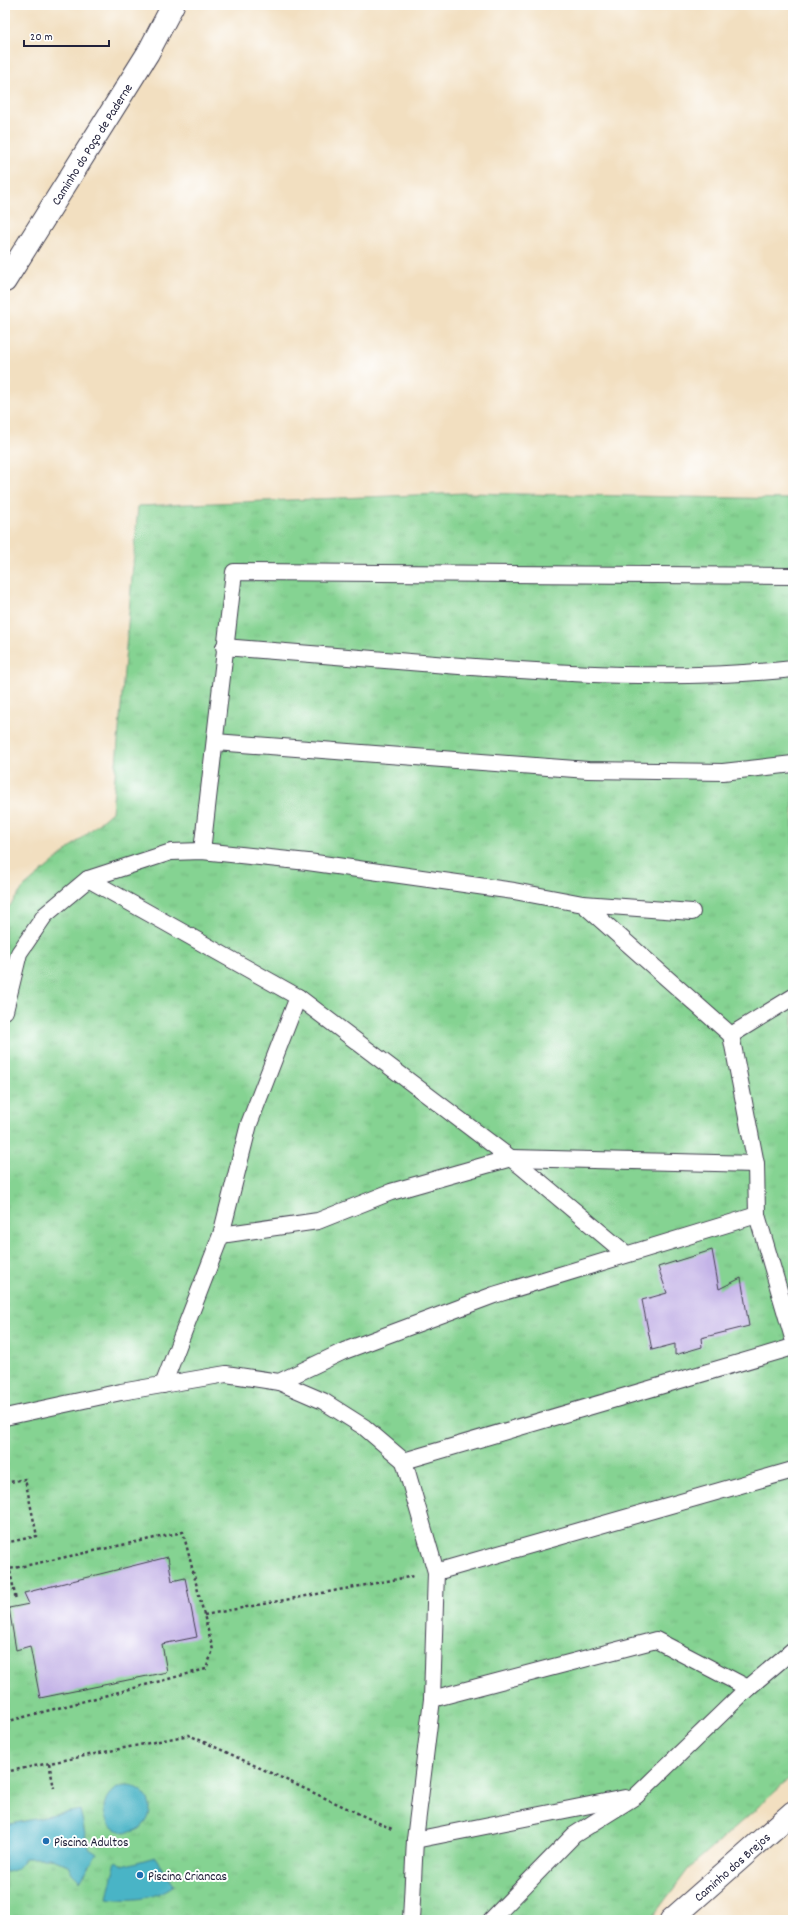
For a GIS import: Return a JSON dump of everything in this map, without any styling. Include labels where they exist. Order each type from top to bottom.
[{"type":"street","name":"Caminho do Poço de Paderne","points":[[5,281],[148,53],[173,5]]},
{"type":"street","name":"Caminho dos Brejos","points":[[671,1920],[793,1812]]},
{"type":"lane","points":[[202,851],[215,742],[224,647],[234,572],[793,576]]},
{"type":"lane","points":[[224,647],[526,671],[658,677],[746,674],[793,668]]},
{"type":"lane","points":[[215,742],[588,770],[723,772],[793,764]]},
{"type":"lane","points":[[5,1012],[19,953],[44,914],[88,879],[171,852],[202,851],[308,862],[514,891],[583,904],[692,912]]},
{"type":"lane","points":[[88,879],[298,997],[511,1158],[626,1254]]},
{"type":"lane","points":[[583,904],[731,1035],[756,1164],[757,1215],[793,1338]]},
{"type":"lane","points":[[163,1385],[221,1235],[249,1124],[298,997]]},
{"type":"lane","points":[[731,1035],[793,997]]},
{"type":"lane","points":[[221,1235],[318,1221],[391,1192],[511,1158],[756,1164]]},
{"type":"lane","points":[[279,1382],[344,1351],[494,1295],[757,1215]]},
{"type":"lane","points":[[404,1460],[793,1347]]},
{"type":"lane","points":[[5,1417],[163,1385],[226,1374],[279,1382],[323,1401],[364,1427],[404,1460],[436,1572],[432,1699],[415,1840],[411,1920]]},
{"type":"lane","points":[[436,1572],[793,1470]]},
{"type":"lane","points":[[432,1699],[656,1640],[748,1688]]},
{"type":"lane","points":[[491,1920],[574,1834],[636,1796],[748,1688],[793,1650]]},
{"type":"lane","points":[[415,1840],[636,1796]]},
{"type":"path","points":[[5,1483],[25,1478],[37,1536],[5,1543]]},
{"type":"path","points":[[5,1570],[183,1532],[213,1650],[206,1669],[5,1722]]},
{"type":"path","points":[[5,1548],[16,1600]]},
{"type":"path","points":[[204,1614],[436,1572]]},
{"type":"path","points":[[5,1772],[189,1735],[415,1840]]},
{"type":"path","points":[[49,1763],[54,1788]]},
{"type":"green space","points":[[466,493],[793,499],[793,1776],[690,1867],[650,1920],[5,1920],[5,912],[24,887],[112,812],[138,506]]},
{"type":"water","name":"Piscina Adultos","points":[[132,1786],[144,1792],[149,1800],[149,1818],[144,1826],[136,1831],[122,1832],[110,1826],[105,1818],[104,1804],[110,1792],[118,1787]]},
{"type":"water","name":"Piscina Adultos","points":[[80,1810],[88,1848],[97,1854],[80,1881],[72,1873],[68,1865],[50,1858],[24,1858],[17,1868],[12,1871],[5,1872],[5,1825]]},
{"type":"water","name":"Piscina Criancas","points":[[155,1857],[174,1885],[158,1894],[142,1898],[107,1898],[116,1861],[123,1866]]},
{"type":"building","points":[[712,1250],[719,1289],[741,1278],[749,1326],[701,1338],[702,1347],[675,1355],[675,1344],[652,1350],[642,1300],[667,1293],[658,1267]]},
{"type":"building","points":[[168,1557],[172,1581],[185,1578],[197,1637],[162,1644],[167,1672],[40,1698],[30,1646],[16,1650],[9,1608],[29,1604],[24,1593]]},
{"type":"place","name":"Piscina Adultos","points":[[46,1841]]},
{"type":"place","name":"Piscina Criancas","points":[[140,1875]]}]
